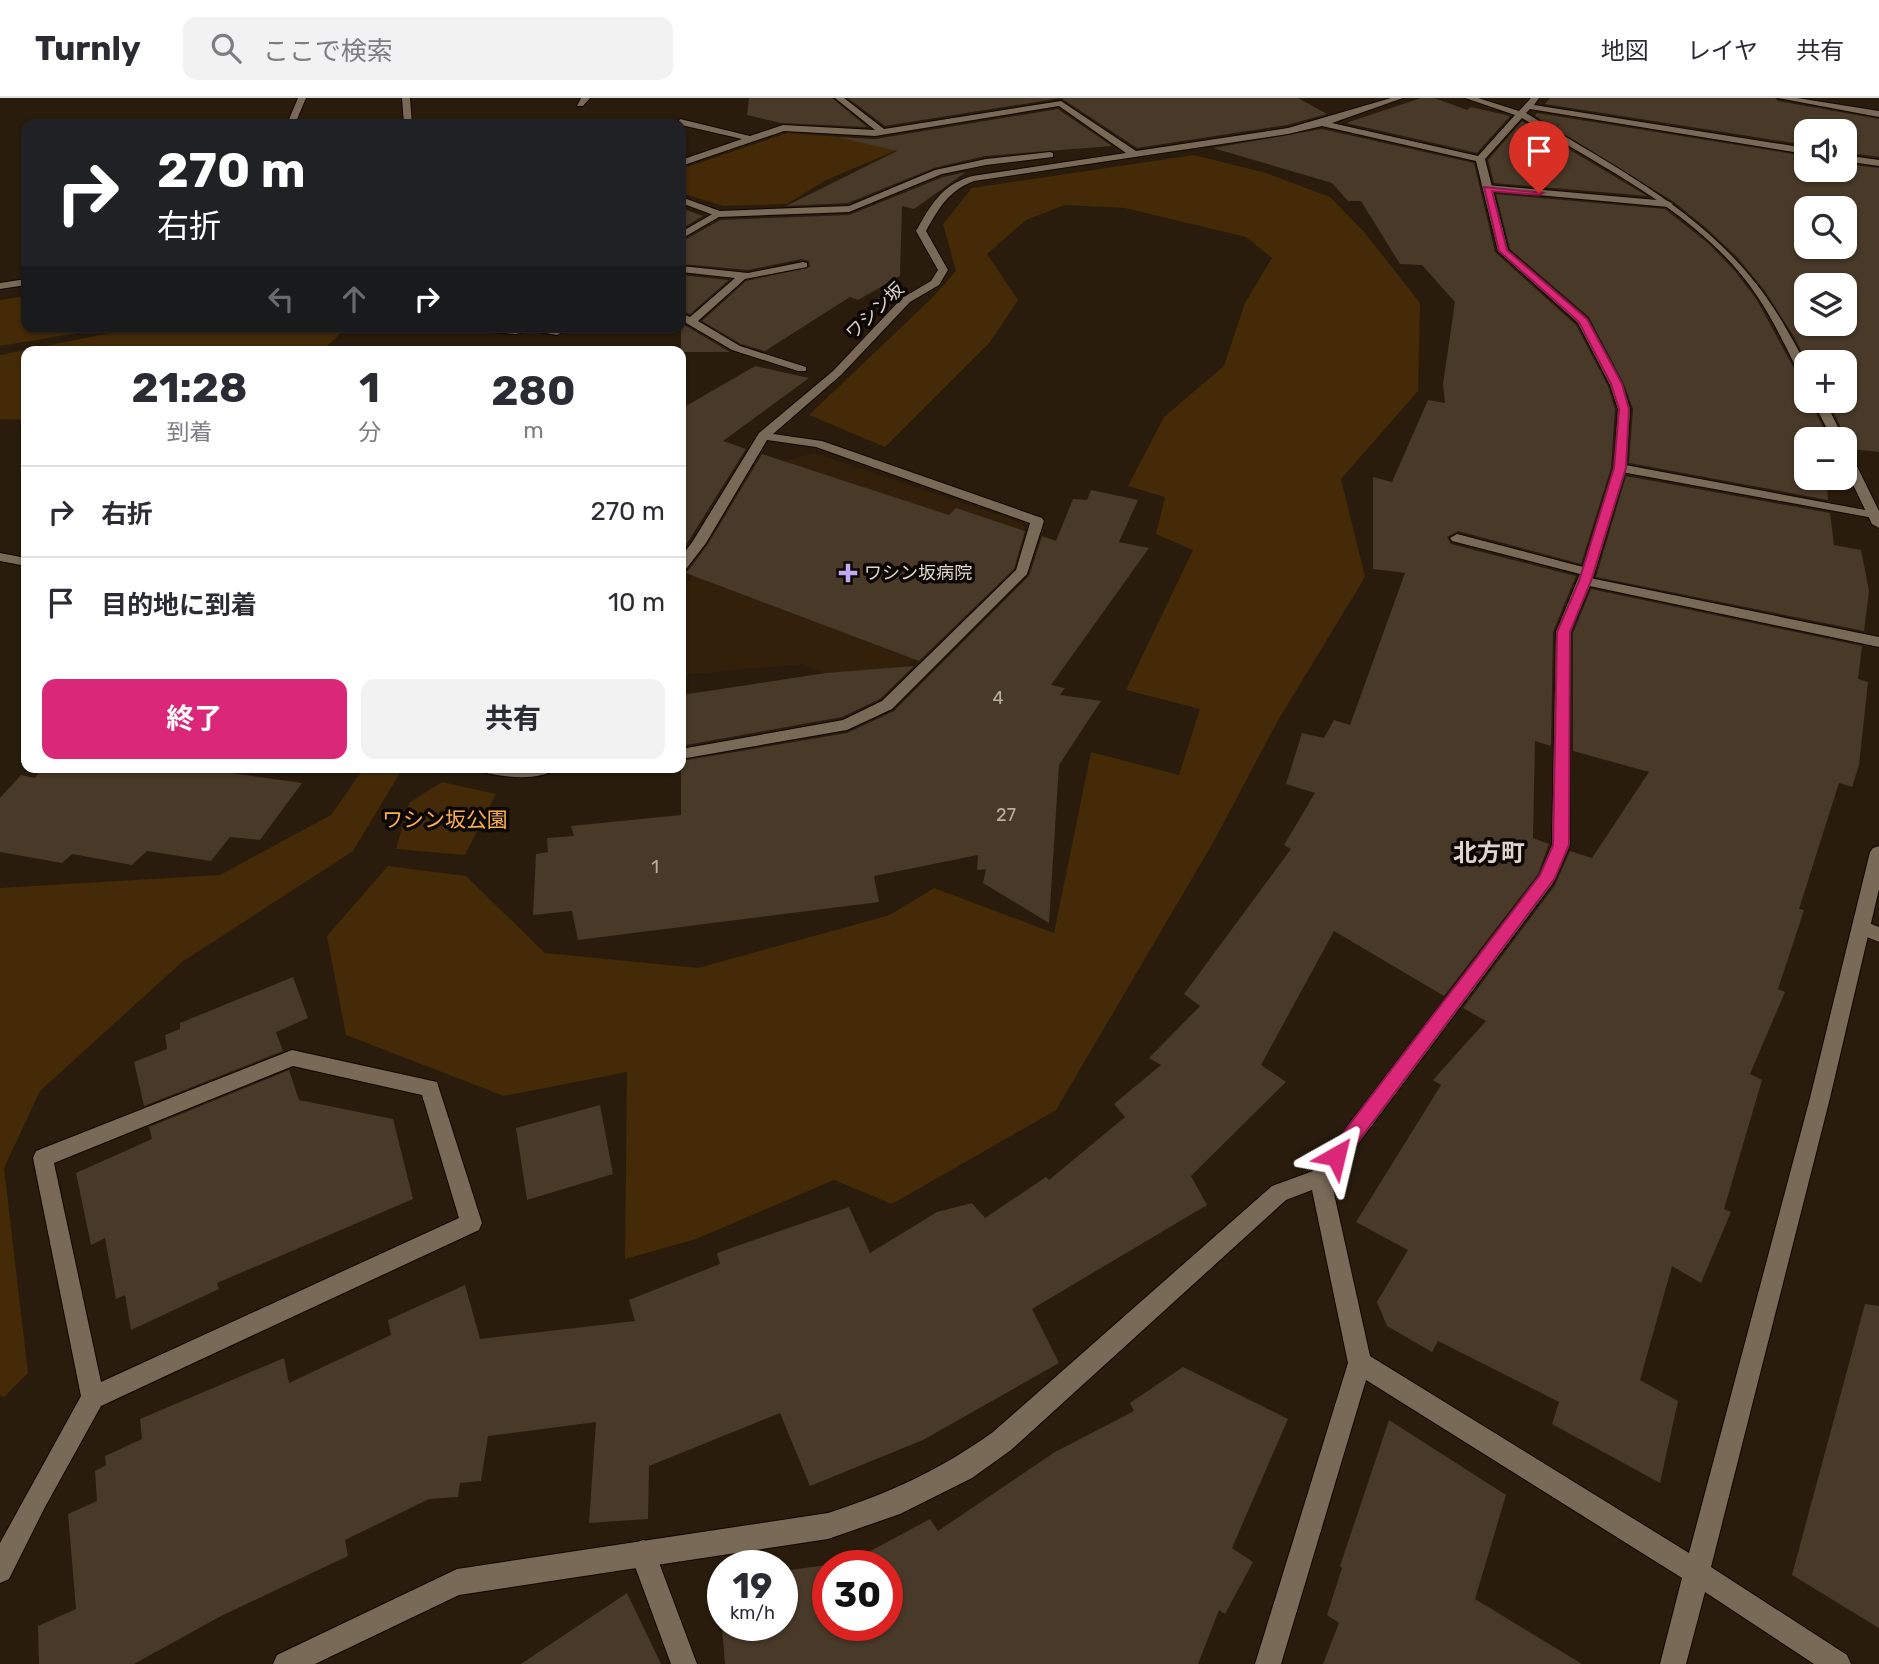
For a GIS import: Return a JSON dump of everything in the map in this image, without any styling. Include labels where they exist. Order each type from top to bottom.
[{"type":"street","points":[[293,119],[302,98]]},
{"type":"street","points":[[406,98],[407,119]]},
{"type":"street","points":[[839,98],[881,132]]},
{"type":"street","points":[[1069,153],[1130,151],[1322,123],[1399,98]]},
{"type":"street","points":[[1469,98],[1524,110],[1794,150]]},
{"type":"street","points":[[1480,159],[1535,98]]},
{"type":"street","points":[[1782,98],[1879,114]]},
{"type":"street","points":[[1852,110],[1854,98]]},
{"type":"street","points":[[686,161],[783,128],[881,132],[1061,103],[1130,151]]},
{"type":"street","points":[[1524,110],[1668,204],[1736,263],[1764,298],[1794,353]]},
{"type":"street","points":[[686,123],[751,139]]},
{"type":"street","points":[[1322,123],[1480,159]]},
{"type":"street","name":"ワシン坂","points":[[686,560],[699,543],[764,436],[837,373],[906,300],[935,283],[943,270],[921,231],[940,198],[955,185],[1016,171],[1130,151]]},
{"type":"street","points":[[686,202],[719,214],[849,209],[869,205],[921,178],[962,165],[1055,155]]},
{"type":"street","points":[[286,1664],[457,1582],[828,1526],[891,1505],[963,1469],[1002,1441],[1279,1193],[1320,1178],[1547,878],[1561,845],[1563,632],[1586,576],[1620,468],[1624,409],[1616,384],[1583,321],[1503,251],[1480,159]]},
{"type":"street","points":[[1857,160],[1879,163]]},
{"type":"street","points":[[1487,188],[1668,204]]},
{"type":"street","points":[[686,233],[719,214]]},
{"type":"street","points":[[802,369],[736,348],[687,319],[742,277],[803,265]]},
{"type":"street","points":[[686,270],[749,276]]},
{"type":"street","points":[[0,286],[21,283]]},
{"type":"street","points":[[686,753],[847,725],[887,705],[1022,571],[1037,521],[818,444],[764,436]]},
{"type":"street","points":[[1620,468],[1878,522]]},
{"type":"street","points":[[1857,479],[1878,522]]},
{"type":"street","points":[[1457,538],[1586,576],[1879,642]]},
{"type":"street","points":[[0,557],[21,561]]},
{"type":"street","points":[[1673,1664],[1820,1098],[1870,931],[1879,852]]},
{"type":"street","points":[[0,1570],[36,1498],[93,1398],[471,1223],[430,1088],[292,1058],[43,1158],[93,1398]]},
{"type":"street","points":[[1268,1664],[1360,1363],[1320,1178]]},
{"type":"street","points":[[1360,1363],[1698,1573],[1838,1664]]},
{"type":"street","points":[[643,1553],[684,1664]]},
{"type":"shaded area","name":"ワシン坂病院","points":[[814,453],[1019,522],[1025,527],[1008,566],[874,699],[804,664],[686,675],[686,584],[749,495],[782,462]]},
{"type":"green space","points":[[787,133],[882,140],[902,148],[826,180],[787,204],[723,206],[686,195],[686,167]]},
{"type":"green space","points":[[1194,155],[1266,173],[1330,197],[1365,233],[1420,303],[1418,391],[1341,479],[1365,577],[1277,722],[1214,841],[1056,1110],[892,1204],[834,1180],[696,1239],[625,1259],[627,1072],[504,1096],[346,1035],[327,936],[388,866],[466,876],[545,953],[698,968],[890,915],[934,888],[1054,933],[1091,752],[1179,775],[1200,709],[1126,690],[1193,550],[1156,534],[1165,497],[1128,486],[1164,417],[1224,366],[1245,303],[1272,258],[1246,237],[1125,208],[1065,205],[1026,220],[987,254],[1018,300],[990,342],[885,447],[809,415],[932,298],[956,271],[943,224],[972,188]]},
{"type":"green space","points":[[21,297],[21,333],[78,333],[0,346],[0,300]]},
{"type":"green space","points":[[111,333],[341,333],[327,346],[45,346]]},
{"type":"green space","points":[[21,351],[21,420],[0,419],[0,355]]},
{"type":"green space","points":[[360,773],[400,773],[353,851],[182,962],[40,1091],[4,1168],[28,1373],[4,1397],[0,1395],[0,888],[220,875],[331,815]]},
{"type":"green space","name":"ワシン坂公園","points":[[442,782],[496,794],[465,855],[396,849],[409,803]]},
{"type":"building","points":[[749,98],[832,98],[867,127],[781,123],[747,115]]},
{"type":"building","points":[[848,98],[1061,98],[885,126]]},
{"type":"building","points":[[1061,98],[1298,98],[1327,114],[1287,125],[1137,148]]},
{"type":"building","points":[[1421,98],[1434,98],[1467,110],[1471,107],[1510,116],[1477,153],[1346,123]]},
{"type":"building","points":[[1550,98],[1775,98],[1778,101],[1879,119],[1879,157],[1857,154],[1857,119],[1794,119],[1794,143],[1545,104]]},
{"type":"building","points":[[1058,109],[1112,146],[985,156],[934,168],[848,203],[786,206],[897,151],[838,137],[875,139]]},
{"type":"building","points":[[1537,113],[1794,154],[1794,182],[1857,182],[1857,165],[1879,168],[1879,452],[1857,450],[1857,427],[1841,427],[1834,413],[1857,413],[1857,350],[1801,350],[1765,291],[1737,257],[1674,202],[1535,116]]},
{"type":"building","points":[[1522,121],[1647,196],[1494,183],[1488,160]]},
{"type":"building","points":[[1322,129],[1474,163],[1495,252],[1576,325],[1608,386],[1615,409],[1611,468],[1581,564],[1458,531],[1447,537],[1451,544],[1576,576],[1553,632],[1551,746],[1535,741],[1533,838],[1549,844],[1538,874],[1444,996],[1334,931],[1261,1065],[1286,1082],[1191,1176],[1207,1205],[1032,1309],[1059,1363],[923,1440],[810,1486],[780,1413],[649,1466],[648,1519],[589,1523],[596,1422],[488,1436],[481,1481],[460,1483],[458,1497],[429,1499],[345,1540],[348,1556],[221,1616],[134,1664],[39,1664],[38,1626],[76,1609],[68,1514],[97,1501],[95,1471],[106,1465],[105,1456],[142,1439],[140,1419],[284,1358],[289,1383],[391,1335],[388,1320],[465,1285],[480,1339],[635,1321],[629,1300],[720,1264],[717,1253],[849,1207],[870,1253],[937,1212],[972,1203],[985,1218],[1046,1177],[1049,1180],[1125,1117],[1114,1104],[1161,1065],[1149,1058],[1200,1006],[1184,994],[1291,849],[1284,845],[1315,793],[1286,784],[1302,733],[1324,738],[1334,720],[1350,725],[1405,573],[1373,569],[1373,477],[1392,482],[1428,400],[1445,403],[1443,384],[1455,302],[1422,265],[1400,264],[1361,201],[1348,201],[1332,183],[1213,148]]},
{"type":"building","points":[[966,172],[914,209],[902,206],[900,276],[858,300],[850,297],[765,351],[741,344],[702,321],[746,281],[810,267],[809,261],[802,259],[748,270],[686,264],[686,239],[720,220],[849,215],[943,177]]},
{"type":"building","points":[[1496,194],[1665,209],[1709,244],[1735,271],[1757,300],[1794,369],[1794,413],[1816,413],[1823,427],[1794,427],[1794,490],[1827,490],[1828,500],[1629,463],[1633,409],[1624,384],[1589,317],[1510,249]]},
{"type":"building","points":[[686,210],[703,216],[686,226]]},
{"type":"building","points":[[686,276],[729,280],[690,314],[686,312]]},
{"type":"building","points":[[686,326],[730,352],[686,352],[686,346],[681,346],[681,333],[686,333]]},
{"type":"building","points":[[755,366],[809,378],[723,441],[746,449],[686,545],[686,406]]},
{"type":"building","name":"ワシン坂病院","points":[[762,454],[949,515],[956,508],[1025,531],[1014,569],[919,661],[686,573],[708,544]]},
{"type":"building","points":[[1626,476],[1830,513],[1834,545],[1861,550],[1869,591],[1864,631],[1596,577]]},
{"type":"building","points":[[1091,490],[1138,500],[1119,542],[1149,548],[1051,685],[1065,688],[1060,695],[1101,701],[1059,765],[1049,923],[983,883],[986,869],[977,870],[978,855],[874,876],[879,902],[578,940],[572,911],[533,915],[536,854],[548,852],[547,838],[574,836],[571,826],[681,815],[681,773],[686,773],[686,760],[847,733],[894,711],[1029,576],[1042,536],[1056,541],[1073,499],[1087,500]]},
{"type":"building","points":[[1591,589],[1862,646],[1858,679],[1868,682],[1859,765],[1852,787],[1839,783],[1799,909],[1804,910],[1778,989],[1785,992],[1750,1074],[1762,1080],[1724,1209],[1731,1212],[1701,1283],[1672,1266],[1640,1380],[1678,1401],[1660,1483],[1552,1424],[1559,1402],[1438,1341],[1432,1352],[1387,1326],[1377,1302],[1408,1250],[1356,1222],[1441,1085],[1433,1080],[1486,1021],[1463,1008],[1555,885],[1570,851],[1592,858],[1649,772],[1573,751],[1573,633]]},
{"type":"building","points":[[914,666],[880,699],[842,717],[686,745],[686,694],[826,673]]},
{"type":"building","points":[[38,773],[231,773],[302,783],[260,840],[230,837],[211,861],[147,851],[132,865],[72,854],[62,863],[0,852],[0,798],[21,775],[35,778]]},
{"type":"building","points":[[293,977],[308,1018],[276,1032],[283,1051],[144,1106],[134,1062],[167,1049],[165,1035],[180,1029],[180,1023]]},
{"type":"building","points":[[289,1070],[299,1100],[393,1119],[413,1199],[217,1283],[219,1289],[131,1330],[125,1295],[116,1299],[105,1238],[91,1245],[76,1173],[152,1139],[149,1127]]},
{"type":"building","points":[[600,1105],[613,1174],[527,1200],[516,1128]]},
{"type":"building","points":[[1865,1304],[1879,1306],[1879,1628],[1792,1575]]},
{"type":"building","points":[[1183,1367],[1288,1419],[1232,1548],[1253,1562],[1225,1614],[1219,1610],[1198,1664],[725,1664],[723,1641],[798,1641],[798,1569],[812,1567],[812,1641],[903,1641],[903,1550],[872,1550],[930,1519],[938,1531],[1055,1452],[1134,1411],[1130,1403]]},
{"type":"building","points":[[1389,1420],[1506,1495],[1475,1599],[1582,1664],[1323,1664],[1339,1623],[1327,1615],[1342,1568],[1340,1566]]},
{"type":"building","points":[[627,1593],[661,1664],[521,1664]]},
{"type":"place","name":"ワシン坂病院","points":[[848,573]]},
{"type":"district","name":"北方町","points":[[1489,853]]},
{"type":"route","points":[[1336,1156],[1547,878],[1561,845],[1563,632],[1585,581],[1620,468],[1624,409],[1616,384],[1583,321],[1503,251],[1487,188],[1539,193]]}]
